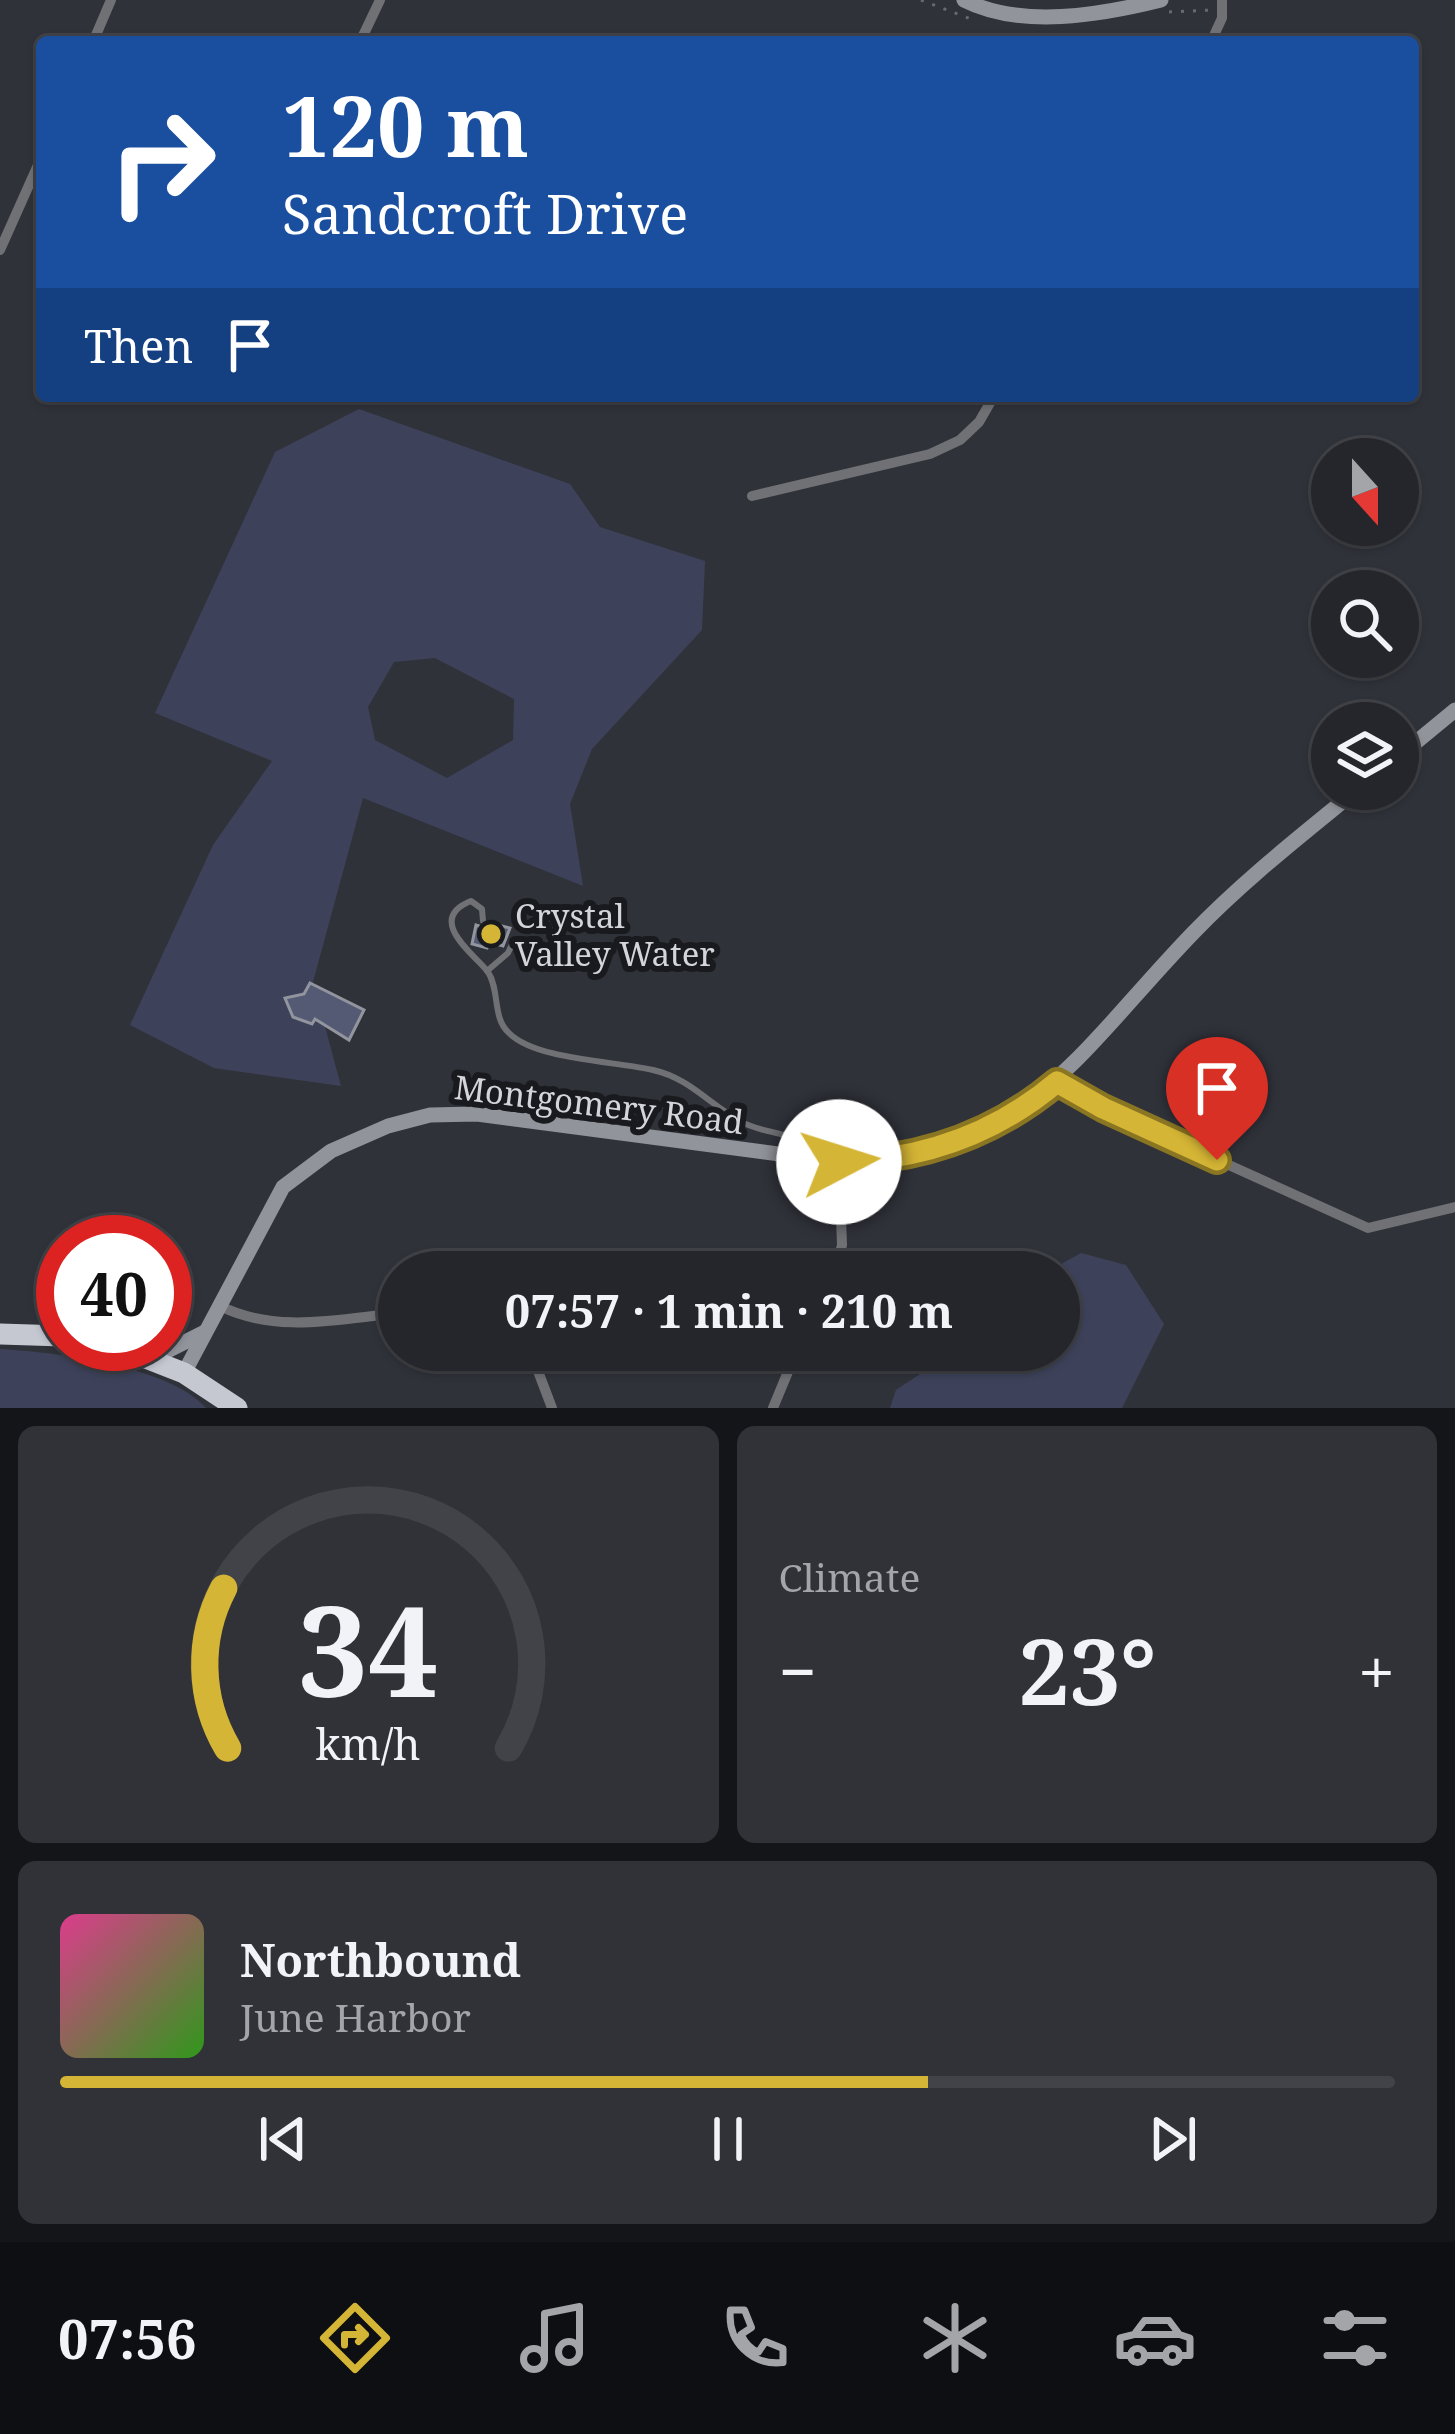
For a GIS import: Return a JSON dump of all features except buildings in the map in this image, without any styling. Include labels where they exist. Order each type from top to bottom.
[{"type":"highway","points":[[0,1334],[36,1335]]},
{"type":"highway","points":[[180,1371],[237,1408]]},
{"type":"street","points":[[96,36],[111,0]]},
{"type":"street","points":[[363,36],[380,0]]},
{"type":"street","points":[[964,0],[977,7],[1035,15],[1087,14],[1161,0]]},
{"type":"street","points":[[1214,36],[1222,18],[1222,0]]},
{"type":"street","points":[[0,250],[36,169]]},
{"type":"street","points":[[752,496],[930,454],[960,440],[991,402]]},
{"type":"street","points":[[1419,740],[1455,710]]},
{"type":"street","name":"Montgomery Road","points":[[184,1373],[283,1187],[331,1151],[408,1120],[477,1114],[839,1162],[939,1149],[1000,1123],[1057,1082],[1217,908],[1333,810]]},
{"type":"street","points":[[1057,1082],[1103,1108],[1368,1228],[1455,1207]]},
{"type":"street","points":[[839,1162],[840,1251]]},
{"type":"street","points":[[220,1306],[276,1324],[378,1315]]},
{"type":"street","points":[[192,1338],[206,1331]]},
{"type":"street","points":[[538,1371],[552,1408]]},
{"type":"street","points":[[773,1408],[788,1371]]},
{"type":"lane","points":[[483,921],[482,909],[471,901],[454,914],[461,947],[488,971],[500,1021],[510,1035],[538,1048],[680,1078],[744,1124],[784,1136],[793,1158]]},
{"type":"lane","points":[[488,971],[508,953],[514,940]]},
{"type":"lane","points":[[474,961],[476,945]]},
{"type":"shaded area","points":[[359,409],[570,484],[600,527],[705,561],[702,630],[592,749],[570,804],[583,886],[363,798],[313,982],[341,1086],[214,1068],[130,1025],[213,845],[272,761],[155,713],[275,452]],"holes":[[[435,658],[514,699],[513,740],[447,778],[375,740],[368,707],[394,662]]]},
{"type":"shaded area","points":[[1080,1254],[1126,1265],[1164,1324],[1122,1408],[890,1408],[896,1390],[924,1371],[1080,1371]]},
{"type":"shaded area","points":[[0,1349],[36,1353],[36,1371],[139,1372],[166,1381],[206,1408],[0,1408]]},
{"type":"place","name":"Crystal Valley Water","points":[[491,934]]},
{"type":"route","points":[[839,1162],[939,1149],[1000,1123],[1057,1082],[1217,1160]]}]
